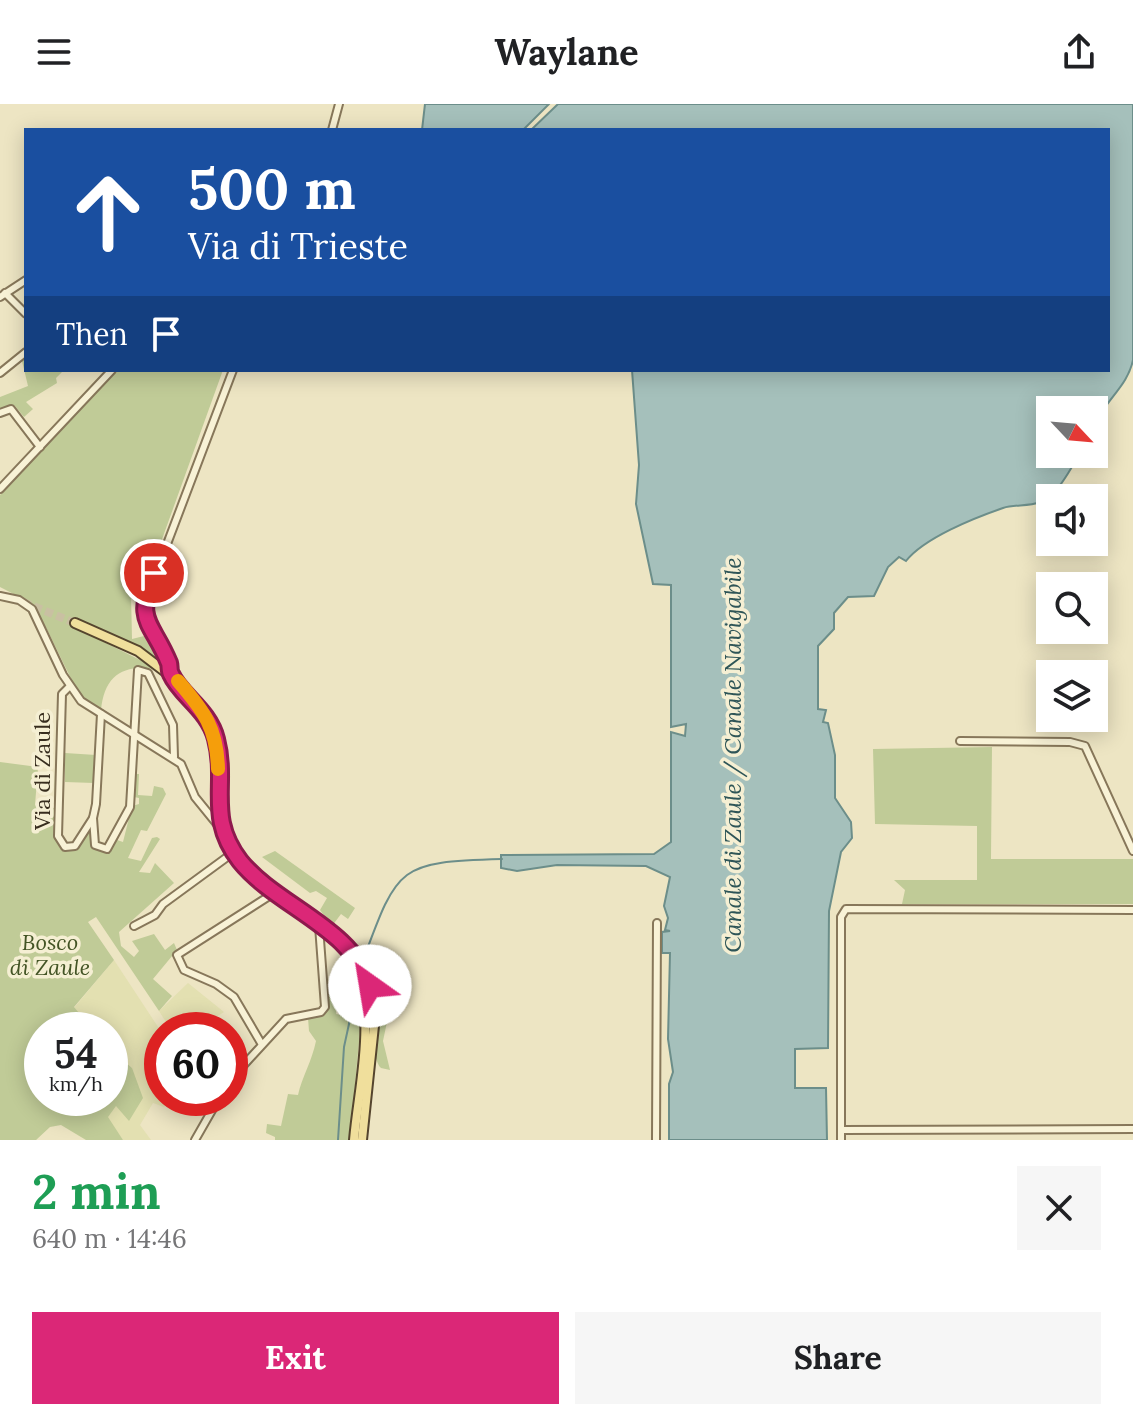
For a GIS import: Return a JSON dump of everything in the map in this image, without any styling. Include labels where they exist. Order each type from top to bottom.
[{"type":"main road","points":[[75,623],[138,651],[171,674],[201,710],[216,735],[221,829],[234,852],[274,893],[339,942],[363,969],[372,992],[375,1016],[362,1140]]},
{"type":"main road","points":[[339,942],[360,979],[366,1014],[354,1140]]},
{"type":"street","points":[[333,128],[339,104]]},
{"type":"street","points":[[24,281],[3,295],[24,312]]},
{"type":"street","points":[[0,373],[24,354]]},
{"type":"street","points":[[171,674],[168,660],[147,626],[145,602],[230,372]]},
{"type":"street","points":[[0,489],[110,373]]},
{"type":"street","points":[[0,413],[11,409],[40,447]]},
{"type":"street","name":"Via di Zaule","points":[[1,597],[19,600],[32,609],[69,687],[101,714],[174,757],[186,772],[200,803],[221,829]]},
{"type":"street","name":"Via di Zaule","points":[[101,714],[93,818],[95,845],[107,849],[130,807],[136,672],[142,669],[148,673],[171,721],[174,757]]},
{"type":"street","name":"Via di Zaule","points":[[69,687],[61,698],[63,742],[58,836],[62,845],[75,846],[93,818]]},
{"type":"street","points":[[960,741],[1070,742],[1085,746],[1133,851]]},
{"type":"street","points":[[200,803],[218,808]]},
{"type":"street","points":[[134,926],[155,915],[163,904],[234,852]]},
{"type":"street","points":[[261,1043],[234,997],[216,984],[184,970],[177,955],[274,893]]},
{"type":"street","points":[[841,1140],[844,910],[1133,910]]},
{"type":"street","points":[[656,1140],[657,923]]},
{"type":"street","points":[[248,1059],[286,1019],[321,1012],[325,1007],[319,926]]},
{"type":"street","points":[[195,1140],[209,1116]]},
{"type":"street","points":[[1034,1129],[1034,1140]]},
{"type":"street","points":[[841,1130],[1133,1129]]},
{"type":"shaded area","points":[[114,960],[148,1012],[144,1012],[145,1116],[140,1125],[151,1140],[123,1140],[107,1117],[126,1116],[129,1120],[132,1068],[128,1065],[128,1012],[77,1012],[74,1008]]},
{"type":"shaded area","points":[[188,983],[224,1012],[160,1012]]},
{"type":"green space","points":[[25,372],[62,372],[56,378],[57,383],[26,402],[33,409],[24,417],[15,406],[0,410],[0,397],[28,386]]},
{"type":"green space","points":[[114,372],[222,372],[143,592],[131,593],[132,639],[148,635],[164,664],[129,641],[78,619],[74,627],[160,670],[137,668],[119,674],[107,688],[101,711],[78,693],[35,605],[0,587],[0,495]]},
{"type":"green space","points":[[992,747],[991,859],[1133,859],[1133,904],[902,904],[905,890],[894,880],[977,880],[977,826],[875,824],[873,749]]},
{"type":"green space","points":[[65,753],[96,755],[94,783],[65,782]]},
{"type":"green space","name":"Bosco di Zaule","points":[[0,762],[38,767],[35,805],[46,814],[54,808],[55,768],[59,768],[56,841],[69,851],[76,850],[92,824],[91,844],[103,852],[110,851],[117,840],[123,842],[132,806],[139,804],[139,798],[134,797],[135,774],[139,774],[138,795],[152,796],[154,786],[163,788],[166,794],[147,831],[141,830],[128,858],[141,861],[152,838],[157,837],[160,839],[139,872],[150,873],[155,863],[174,883],[119,932],[121,946],[134,957],[139,951],[132,941],[154,934],[165,950],[174,943],[177,950],[153,979],[172,996],[159,1011],[96,917],[88,922],[114,960],[74,1007],[78,1012],[24,1012],[24,1116],[109,1116],[123,1140],[86,1140],[61,1125],[50,1127],[36,1140],[0,1140]]},
{"type":"green space","points":[[275,851],[355,908],[348,919],[341,914],[332,926],[320,910],[327,898],[316,891],[310,893],[262,857]]},
{"type":"green space","points":[[387,971],[397,975],[383,1041],[390,1070],[381,1068],[375,1049],[376,1021]]},
{"type":"green space","points":[[353,974],[362,1009],[350,1140],[275,1140],[266,1133],[267,1124],[281,1126],[288,1094],[298,1095],[316,1041],[309,1031],[308,1018],[325,1013],[328,992],[337,1004],[336,1014],[342,1015]]},
{"type":"green space","name":"Bosco di Zaule","points":[[128,1065],[143,1098],[129,1121],[125,1116],[128,1116]]},
{"type":"water","points":[[425,104],[549,104],[525,128],[422,128]]},
{"type":"water","name":"Canale di Zaule / Canale Navigabile","points":[[558,104],[1133,104],[1133,360],[1125,380],[1108,404],[1108,396],[1036,396],[1036,468],[1071,468],[1060,484],[1036,484],[1036,503],[1003,508],[964,523],[925,544],[906,561],[899,557],[888,567],[874,596],[848,597],[834,613],[834,629],[818,646],[818,709],[826,710],[823,722],[828,723],[835,755],[835,798],[851,822],[852,838],[841,852],[829,911],[828,1048],[795,1049],[795,1088],[826,1088],[827,1140],[669,1140],[669,1084],[673,1072],[668,1039],[670,953],[662,953],[662,932],[670,931],[665,930],[668,918],[664,906],[670,877],[646,866],[557,865],[517,871],[501,868],[501,855],[654,854],[671,842],[671,732],[685,736],[686,724],[671,727],[671,585],[653,584],[636,504],[639,465],[632,372],[1110,372],[1110,128],[533,128]]},
{"type":"waterway","points":[[362,963],[384,906],[406,875],[421,867],[441,863],[502,859]]},
{"type":"waterway","points":[[338,1140],[344,1047],[357,987]]},
{"type":"tunnel","points":[[23,602],[75,623]]},
{"type":"slow traffic","points":[[178,681],[216,735],[218,769]]},
{"type":"route","points":[[154,573],[145,602],[147,626],[168,660],[171,674],[201,710],[216,735],[219,818],[225,837],[257,879],[331,935],[347,951],[363,969],[370,986]]}]
